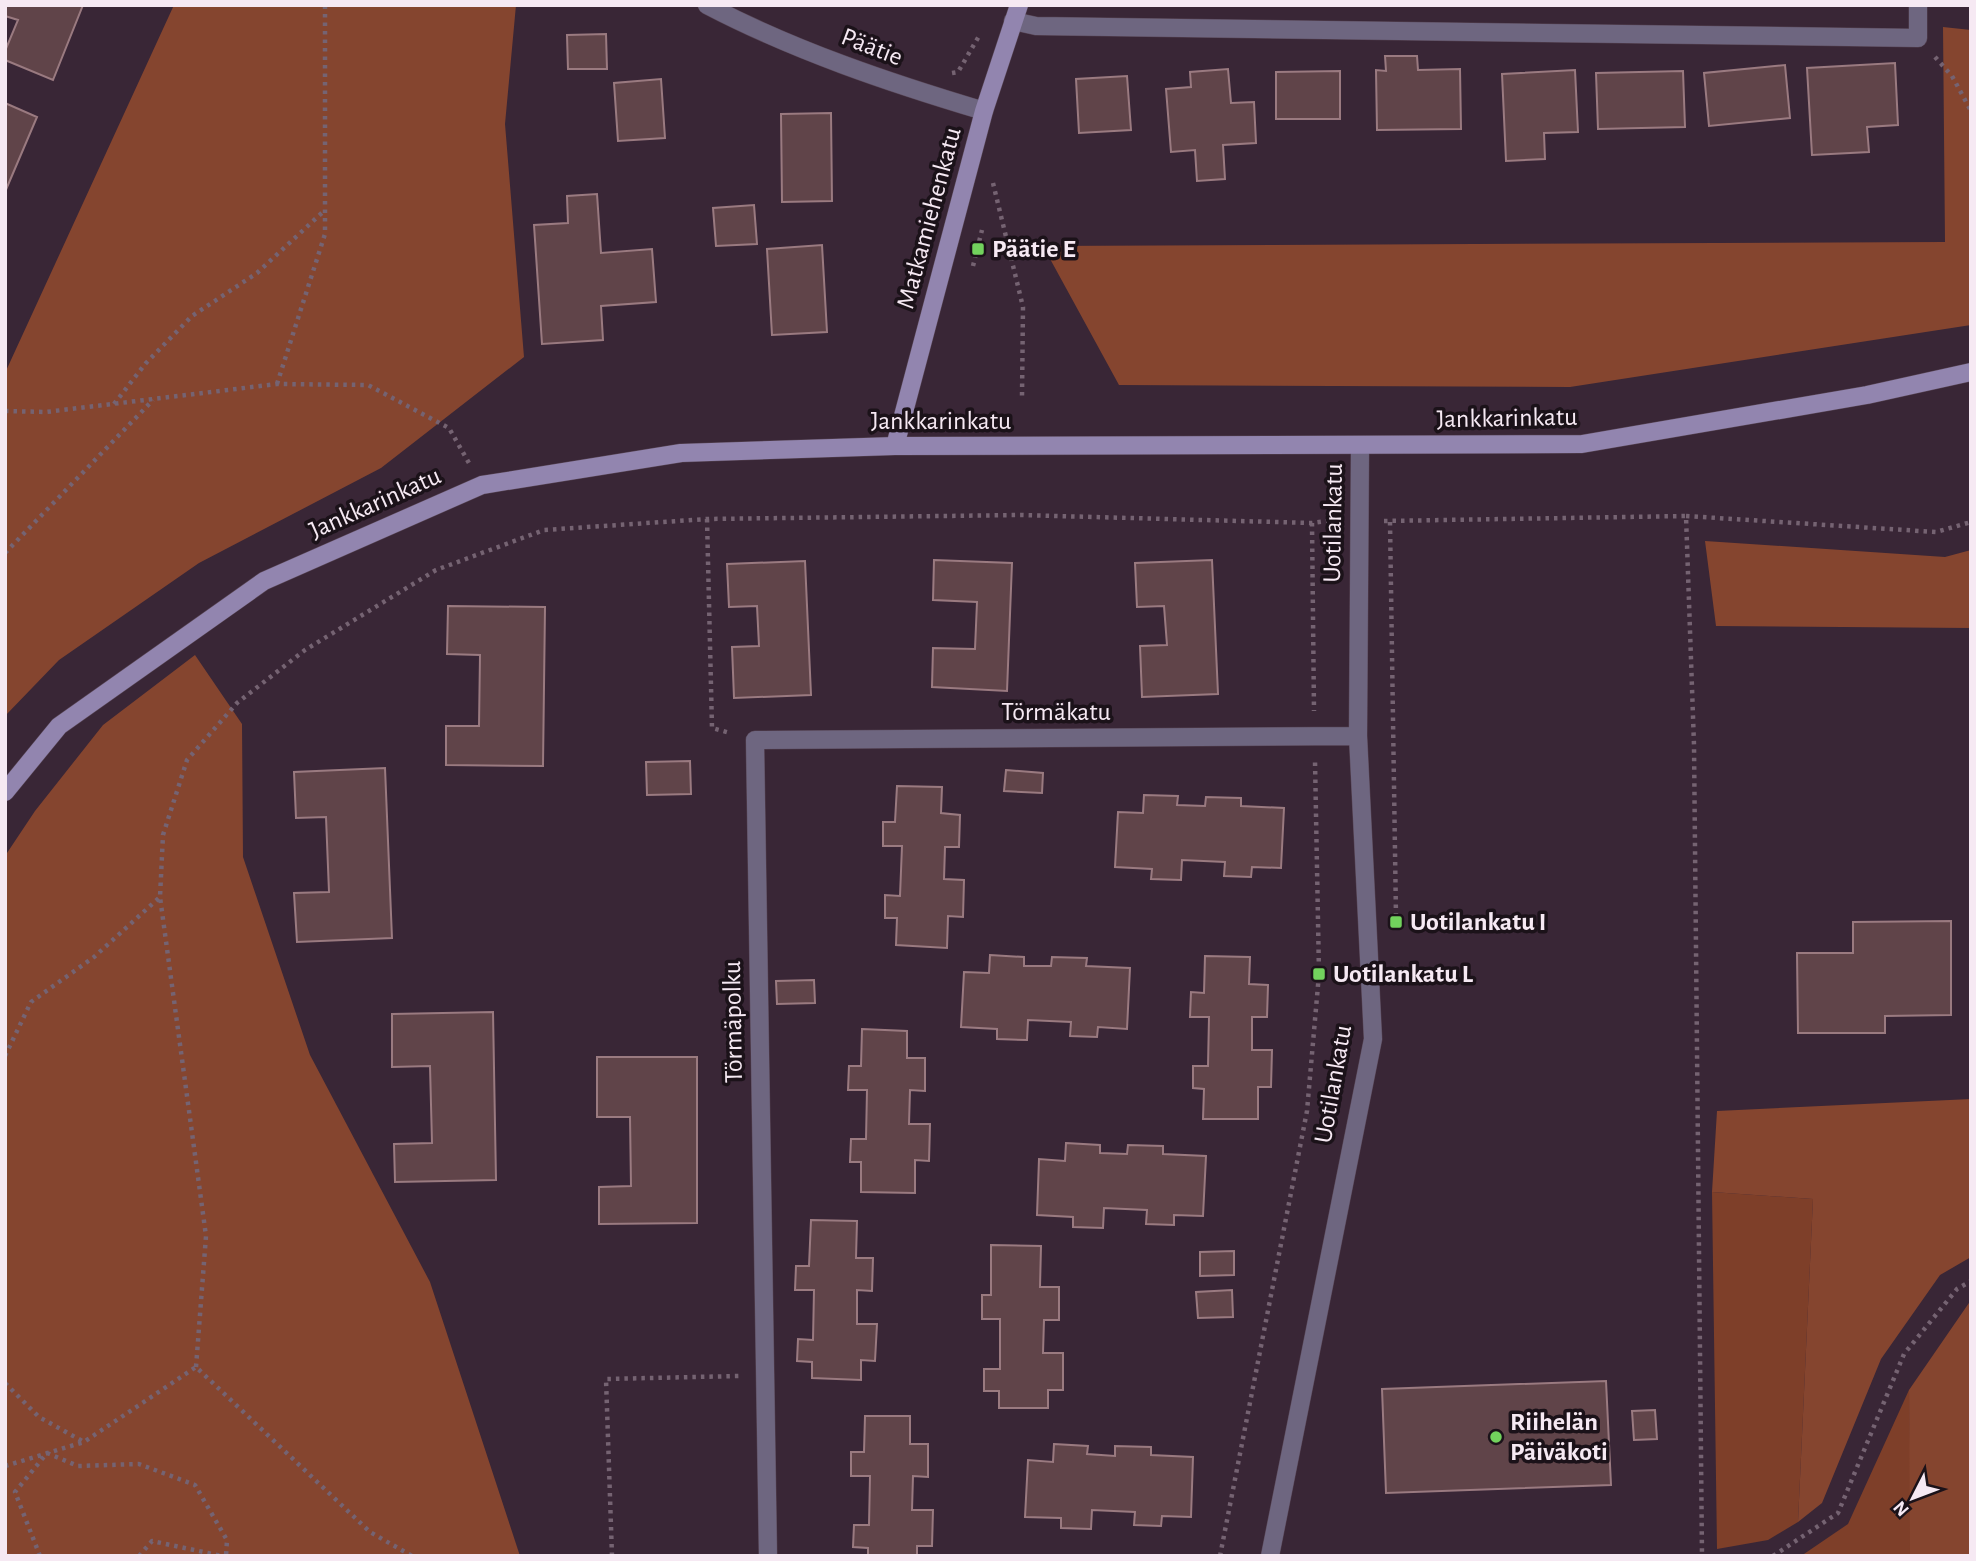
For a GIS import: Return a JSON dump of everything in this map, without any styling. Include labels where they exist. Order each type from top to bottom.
[{"type":"street","name":"Päätie","points":[[707,5],[752,29],[896,85],[984,111]]},
{"type":"street","points":[[1016,13],[1036,26],[1918,38],[1918,5]]},
{"type":"street","name":"Matkamiehenkatu","points":[[895,446],[984,111],[1016,13]]},
{"type":"street","name":"Jankkarinkatu","points":[[5,792],[59,726],[264,581],[482,485],[681,453],[895,446],[1360,447],[1582,444],[1867,395],[1971,372]]},
{"type":"street","name":"Uotilankatu","points":[[1270,1556],[1373,1039],[1358,736],[1360,447]]},
{"type":"street","name":"Törmäkatu","points":[[755,740],[1358,736]]},
{"type":"street","name":"Törmäpolku","points":[[755,740],[768,1556]]},
{"type":"path","points":[[277,384],[325,234],[325,5]]},
{"type":"path","points":[[944,74],[958,72],[982,30]]},
{"type":"path","points":[[1918,38],[1952,76],[1971,111]]},
{"type":"path","points":[[996,169],[993,182],[1023,307],[1022,396]]},
{"type":"path","points":[[114,404],[146,363],[192,316],[257,273],[325,209]]},
{"type":"path","points":[[5,411],[46,412],[277,384],[368,385],[449,428],[482,485]]},
{"type":"path","points":[[5,553],[155,399]]},
{"type":"path","points":[[196,1367],[206,1236],[160,897],[163,835],[187,760],[237,704],[304,650],[436,570],[544,530],[707,519],[1021,515],[1312,523],[1359,517],[1391,522],[1686,516],[1936,532],[1971,523]]},
{"type":"path","points":[[1686,516],[1694,745],[1702,1556]]},
{"type":"path","points":[[707,519],[712,728],[755,740]]},
{"type":"path","points":[[1220,1556],[1307,1111],[1319,974],[1312,523]]},
{"type":"path","points":[[5,1056],[31,1002],[94,957],[160,897]]},
{"type":"path","points":[[1773,1556],[1838,1513],[1904,1354],[1957,1289],[1971,1281]]},
{"type":"path","points":[[5,1466],[84,1442],[196,1367]]},
{"type":"path","points":[[196,1367],[370,1532],[412,1556]]},
{"type":"path","points":[[612,1556],[606,1378],[766,1376]]},
{"type":"path","points":[[5,1383],[39,1417],[84,1442]]},
{"type":"path","points":[[40,1556],[15,1492],[47,1453]]},
{"type":"path","points":[[47,1453],[78,1465],[139,1464],[195,1485],[227,1540],[224,1556],[152,1541],[139,1556]]},
{"type":"shaded area","points":[[174,5],[516,5],[505,124],[524,357],[381,468],[199,563],[59,660],[5,716],[5,373]]},
{"type":"shaded area","points":[[1943,27],[1971,30],[1971,325],[1570,387],[1119,385],[1043,246],[1945,242]]},
{"type":"shaded area","points":[[1705,541],[1945,557],[1971,550],[1971,628],[1716,626]]},
{"type":"shaded area","points":[[195,655],[242,724],[243,857],[310,1055],[430,1282],[520,1556],[5,1556],[5,856],[35,811],[103,725]]},
{"type":"shaded area","points":[[1971,1099],[1971,1257],[1940,1275],[1881,1359],[1822,1503],[1798,1522],[1813,1199],[1712,1192],[1717,1111]]},
{"type":"shaded area","points":[[1712,1192],[1813,1199],[1798,1522],[1768,1540],[1717,1549]]},
{"type":"shaded area","points":[[1971,1300],[1971,1556],[1910,1556],[1909,1390]]},
{"type":"shaded area","points":[[1909,1390],[1912,1556],[1801,1556],[1848,1524]]},
{"type":"building","points":[[5,5],[83,5],[53,80],[5,60],[5,51],[18,20],[5,16]]},
{"type":"building","points":[[606,34],[607,69],[568,69],[567,35]]},
{"type":"building","points":[[1385,56],[1417,56],[1418,70],[1460,69],[1461,129],[1377,130],[1376,70],[1386,71]]},
{"type":"building","points":[[1895,63],[1898,125],[1867,127],[1869,152],[1812,155],[1807,68]]},
{"type":"building","points":[[1785,65],[1790,118],[1709,126],[1704,73]]},
{"type":"building","points":[[1228,69],[1231,103],[1254,102],[1256,143],[1223,145],[1225,179],[1197,181],[1195,150],[1171,152],[1166,89],[1191,87],[1190,72]]},
{"type":"building","points":[[1575,70],[1578,132],[1544,133],[1545,159],[1506,161],[1502,74]]},
{"type":"building","points":[[1340,71],[1340,119],[1276,119],[1276,72]]},
{"type":"building","points":[[1683,71],[1685,127],[1598,129],[1596,73]]},
{"type":"building","points":[[1127,76],[1131,130],[1079,133],[1076,79]]},
{"type":"building","points":[[661,79],[665,138],[618,141],[614,83]]},
{"type":"building","points":[[5,103],[37,117],[5,192]]},
{"type":"building","points":[[831,113],[832,201],[782,202],[781,114]]},
{"type":"building","points":[[597,194],[601,253],[652,249],[656,302],[601,306],[603,340],[542,344],[534,225],[568,223],[567,196]]},
{"type":"building","points":[[754,205],[757,244],[716,246],[713,208]]},
{"type":"building","points":[[822,245],[827,332],[772,335],[767,249]]},
{"type":"building","points":[[934,560],[1012,563],[1007,691],[932,687],[933,648],[975,649],[977,602],[933,600]]},
{"type":"building","points":[[1212,560],[1218,694],[1142,697],[1140,646],[1167,645],[1164,606],[1137,607],[1135,563]]},
{"type":"building","points":[[805,561],[811,695],[734,698],[732,647],[759,646],[757,606],[729,607],[727,564]]},
{"type":"building","points":[[448,606],[545,607],[543,766],[446,765],[446,726],[479,726],[480,655],[447,654]]},
{"type":"building","points":[[690,761],[691,794],[647,795],[646,762]]},
{"type":"building","points":[[385,768],[392,938],[297,942],[294,893],[329,892],[326,817],[296,818],[294,772]]},
{"type":"building","points":[[1006,770],[1043,773],[1042,793],[1004,791]]},
{"type":"building","points":[[897,786],[942,787],[941,813],[960,815],[959,847],[945,847],[944,879],[964,880],[963,917],[948,916],[947,948],[896,945],[897,918],[885,918],[885,895],[900,896],[902,846],[883,846],[883,822],[895,822]]},
{"type":"building","points":[[1144,795],[1178,796],[1177,805],[1205,806],[1206,797],[1241,798],[1241,806],[1284,808],[1281,868],[1252,867],[1251,877],[1224,876],[1225,862],[1182,860],[1181,880],[1151,879],[1152,869],[1115,867],[1118,812],[1143,813]]},
{"type":"building","points":[[1951,921],[1951,1015],[1885,1016],[1885,1033],[1798,1033],[1797,953],[1853,953],[1853,922]]},
{"type":"building","points":[[990,955],[1024,957],[1024,966],[1051,966],[1052,957],[1087,958],[1086,966],[1130,968],[1127,1029],[1098,1027],[1097,1037],[1070,1036],[1071,1022],[1028,1020],[1027,1040],[997,1039],[997,1029],[961,1027],[964,972],[989,973]]},
{"type":"building","points":[[1205,956],[1250,957],[1249,984],[1268,985],[1267,1017],[1252,1017],[1252,1050],[1272,1050],[1271,1087],[1258,1087],[1258,1119],[1203,1119],[1204,1089],[1193,1088],[1193,1066],[1208,1066],[1209,1017],[1190,1017],[1191,992],[1204,993]]},
{"type":"building","points":[[814,980],[815,1003],[777,1004],[776,981]]},
{"type":"building","points":[[493,1012],[496,1180],[395,1182],[394,1144],[432,1143],[430,1066],[392,1067],[392,1014]]},
{"type":"building","points":[[862,1029],[907,1031],[907,1058],[925,1058],[925,1091],[910,1090],[909,1124],[930,1124],[929,1161],[915,1160],[915,1193],[861,1192],[861,1162],[850,1162],[851,1139],[866,1139],[867,1090],[848,1090],[849,1066],[861,1066]]},
{"type":"building","points":[[597,1057],[697,1057],[697,1223],[599,1224],[599,1187],[631,1186],[630,1117],[597,1117]]},
{"type":"building","points":[[1066,1143],[1100,1145],[1100,1153],[1127,1154],[1128,1145],[1163,1146],[1163,1154],[1206,1156],[1203,1216],[1174,1215],[1174,1225],[1146,1224],[1147,1210],[1104,1208],[1103,1228],[1073,1227],[1073,1217],[1037,1215],[1039,1159],[1065,1161]]},
{"type":"building","points":[[811,1220],[857,1221],[856,1258],[873,1258],[872,1291],[857,1290],[857,1324],[877,1324],[875,1361],[861,1360],[861,1380],[812,1378],[812,1362],[797,1361],[798,1339],[813,1340],[814,1290],[795,1290],[796,1266],[809,1266]]},
{"type":"building","points":[[991,1245],[1041,1246],[1040,1287],[1059,1287],[1059,1320],[1044,1320],[1043,1353],[1063,1353],[1063,1390],[1048,1390],[1048,1408],[999,1408],[999,1391],[984,1391],[984,1369],[1000,1369],[1000,1319],[982,1319],[982,1295],[991,1295]]},
{"type":"building","points":[[1234,1251],[1234,1275],[1200,1276],[1200,1252]]},
{"type":"building","points":[[1232,1290],[1233,1317],[1198,1318],[1196,1292]]},
{"type":"building","name":"Riihelän Päiväkoti","points":[[1606,1381],[1611,1485],[1386,1493],[1382,1389]]},
{"type":"building","points":[[1655,1410],[1657,1439],[1634,1440],[1632,1411]]},
{"type":"building","points":[[865,1416],[910,1416],[910,1444],[928,1444],[928,1477],[913,1476],[912,1510],[933,1510],[932,1546],[917,1546],[917,1556],[868,1556],[868,1548],[853,1547],[854,1525],[869,1525],[870,1476],[851,1476],[851,1452],[864,1452]]},
{"type":"building","points":[[1054,1444],[1088,1446],[1087,1454],[1115,1456],[1115,1446],[1151,1447],[1151,1455],[1193,1457],[1191,1517],[1162,1516],[1161,1526],[1134,1525],[1135,1512],[1092,1510],[1091,1529],[1061,1528],[1061,1518],[1025,1517],[1028,1460],[1053,1462]]},
{"type":"place","name":"Päätie E","points":[[978,249]]},
{"type":"place","name":"Uotilankatu I","points":[[1396,922]]},
{"type":"place","name":"Uotilankatu L","points":[[1319,974]]},
{"type":"place","name":"Riihelän Päiväkoti","points":[[1496,1437]]}]
